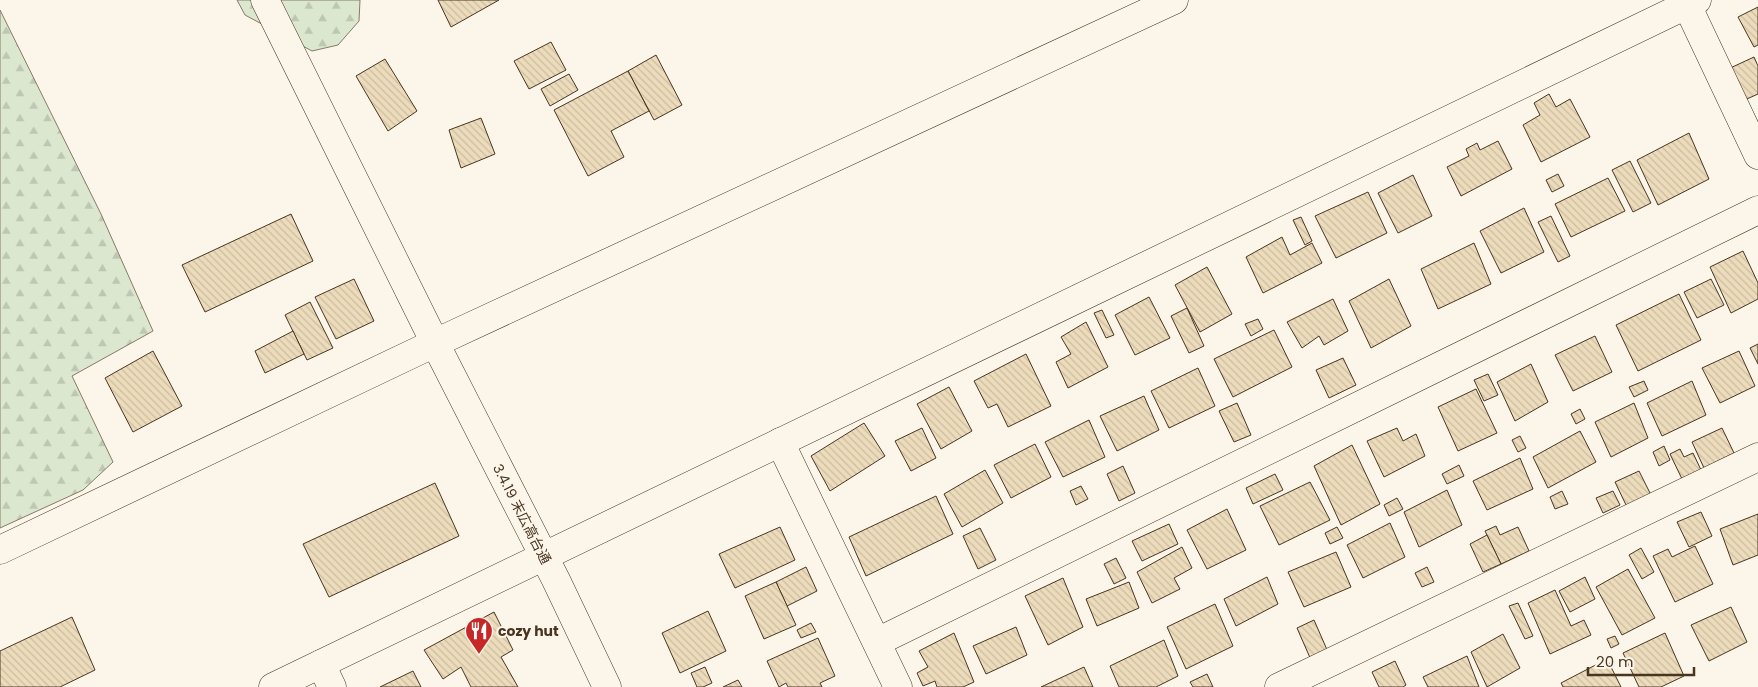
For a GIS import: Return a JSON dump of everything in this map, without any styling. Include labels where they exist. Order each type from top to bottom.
[{"type":"street","name":"3.4.19 末広高台通","points":[[264,0],[435,343],[544,556],[607,687]]},
{"type":"street","points":[[0,550],[435,343],[1174,0]]},
{"type":"street","points":[[273,687],[326,675],[544,556],[1692,2],[1758,155]]},
{"type":"street","points":[[877,642],[1758,210]]},
{"type":"street","points":[[780,442],[898,687]]},
{"type":"street","points":[[1279,687],[1758,457]]},
{"type":"green space","points":[[237,0],[360,0],[359,21],[338,45],[312,51],[245,15]]},
{"type":"green space","points":[[0,10],[101,214],[153,331],[72,376],[113,462],[83,490],[0,528]]},
{"type":"building","points":[[438,0],[499,0],[451,27]]},
{"type":"building","points":[[1758,7],[1758,45],[1754,47],[1738,17]]},
{"type":"building","points":[[551,42],[566,70],[529,89],[514,61]]},
{"type":"building","points":[[656,55],[682,105],[654,120],[628,71]]},
{"type":"building","points":[[1754,57],[1758,66],[1758,94],[1740,102],[1726,70]]},
{"type":"building","points":[[385,59],[417,111],[388,131],[356,76]]},
{"type":"building","points":[[628,71],[649,111],[611,131],[624,157],[588,176],[554,110]]},
{"type":"building","points":[[569,74],[578,90],[550,106],[541,89]]},
{"type":"building","points":[[1549,94],[1556,107],[1570,99],[1590,137],[1541,162],[1523,125],[1540,115],[1534,103]]},
{"type":"building","points":[[481,118],[495,154],[461,168],[449,130]]},
{"type":"building","points":[[1689,133],[1709,179],[1658,205],[1637,160]]},
{"type":"building","points":[[1498,141],[1512,169],[1461,196],[1447,167],[1469,156],[1466,149],[1477,143],[1480,150]]},
{"type":"building","points":[[1630,161],[1651,203],[1633,212],[1612,170]]},
{"type":"building","points":[[1558,174],[1564,186],[1552,192],[1546,180]]},
{"type":"building","points":[[1413,175],[1432,216],[1398,233],[1378,193]]},
{"type":"building","points":[[1608,178],[1625,211],[1571,237],[1555,204]]},
{"type":"building","points":[[1368,192],[1387,233],[1336,258],[1315,216]]},
{"type":"building","points":[[1524,208],[1544,252],[1501,273],[1480,231]]},
{"type":"building","points":[[291,214],[313,261],[205,312],[182,265]]},
{"type":"building","points":[[1551,216],[1570,256],[1558,262],[1538,222]]},
{"type":"building","points":[[1301,217],[1312,241],[1305,245],[1293,220]]},
{"type":"building","points":[[1282,237],[1290,255],[1312,243],[1322,263],[1263,293],[1246,257]]},
{"type":"building","points":[[1474,243],[1491,284],[1438,309],[1421,269]]},
{"type":"building","points":[[1743,251],[1758,283],[1758,299],[1731,313],[1710,267]]},
{"type":"building","points":[[1207,267],[1232,314],[1200,332],[1175,285]]},
{"type":"building","points":[[354,279],[374,321],[336,339],[315,297]]},
{"type":"building","points":[[1389,279],[1411,326],[1371,348],[1349,301]]},
{"type":"building","points":[[1711,279],[1724,305],[1697,318],[1684,292]]},
{"type":"building","points":[[1679,294],[1701,340],[1638,371],[1616,325]]},
{"type":"building","points":[[1149,297],[1170,338],[1135,355],[1115,315]]},
{"type":"building","points":[[1333,299],[1348,331],[1324,345],[1319,336],[1302,348],[1287,322]]},
{"type":"building","points":[[310,302],[333,348],[307,360],[285,315]]},
{"type":"building","points":[[1187,308],[1204,346],[1189,353],[1171,316]]},
{"type":"building","points":[[1102,310],[1114,335],[1106,338],[1094,313]]},
{"type":"building","points":[[1258,319],[1263,329],[1251,336],[1245,324]]},
{"type":"building","points":[[1086,322],[1108,367],[1068,388],[1056,362],[1071,354],[1061,337]]},
{"type":"building","points":[[1274,330],[1292,367],[1233,397],[1214,359]]},
{"type":"building","points":[[293,331],[304,354],[265,373],[255,351]]},
{"type":"building","points":[[1595,336],[1612,372],[1573,391],[1555,355]]},
{"type":"building","points":[[1758,344],[1758,364],[1750,348]]},
{"type":"building","points":[[153,351],[182,406],[133,432],[105,378]]},
{"type":"building","points":[[1739,351],[1755,386],[1720,403],[1702,368]]},
{"type":"building","points":[[1026,354],[1051,406],[1008,427],[997,404],[988,408],[974,381]]},
{"type":"building","points":[[1343,358],[1356,385],[1329,398],[1316,370]]},
{"type":"building","points":[[1531,364],[1548,402],[1515,421],[1497,382]]},
{"type":"building","points":[[1198,368],[1215,406],[1169,428],[1151,391]]},
{"type":"building","points":[[1488,374],[1498,395],[1484,401],[1474,380]]},
{"type":"building","points":[[1644,381],[1648,390],[1634,397],[1629,387]]},
{"type":"building","points":[[1692,381],[1706,415],[1662,436],[1647,403]]},
{"type":"building","points":[[949,387],[972,431],[941,449],[917,404]]},
{"type":"building","points":[[1476,389],[1497,433],[1458,451],[1438,407]]},
{"type":"building","points":[[1144,396],[1159,430],[1117,451],[1100,416]]},
{"type":"building","points":[[1237,403],[1251,435],[1234,442],[1219,411]]},
{"type":"building","points":[[1634,403],[1648,438],[1611,457],[1595,422]]},
{"type":"building","points":[[1580,409],[1585,419],[1576,424],[1571,414]]},
{"type":"building","points":[[1089,420],[1105,457],[1063,477],[1045,442]]},
{"type":"building","points":[[864,423],[885,456],[830,491],[811,456]]},
{"type":"building","points":[[922,428],[936,458],[911,471],[895,441]]},
{"type":"building","points":[[1397,428],[1403,441],[1416,434],[1425,456],[1384,477],[1367,441]]},
{"type":"building","points":[[1722,428],[1734,453],[1704,468],[1692,442]]},
{"type":"building","points":[[1580,431],[1596,462],[1548,488],[1533,457]]},
{"type":"building","points":[[1520,436],[1526,448],[1518,452],[1512,440]]},
{"type":"building","points":[[1035,444],[1051,477],[1011,498],[994,465]]},
{"type":"building","points":[[1352,445],[1380,504],[1341,525],[1314,466]]},
{"type":"building","points":[[1664,446],[1670,460],[1659,466],[1653,452]]},
{"type":"building","points":[[1680,449],[1684,457],[1693,453],[1701,470],[1682,479],[1670,454]]},
{"type":"building","points":[[1520,458],[1533,489],[1487,510],[1473,481]]},
{"type":"building","points":[[1459,465],[1464,476],[1447,484],[1442,474]]},
{"type":"building","points":[[1123,466],[1135,493],[1119,501],[1107,474]]},
{"type":"building","points":[[985,470],[1003,503],[962,527],[944,494]]},
{"type":"building","points":[[1639,471],[1651,495],[1627,507],[1615,482]]},
{"type":"building","points":[[1275,474],[1283,490],[1253,504],[1246,488]]},
{"type":"building","points":[[1310,482],[1330,520],[1279,545],[1260,506]]},
{"type":"building","points":[[435,483],[459,536],[329,597],[303,544]]},
{"type":"building","points":[[1081,486],[1088,499],[1076,505],[1070,491]]},
{"type":"building","points":[[1447,490],[1462,525],[1419,547],[1404,512]]},
{"type":"building","points":[[1562,491],[1568,504],[1555,509],[1550,497]]},
{"type":"building","points":[[1613,491],[1620,505],[1603,513],[1596,498]]},
{"type":"building","points":[[936,496],[953,534],[866,576],[849,537]]},
{"type":"building","points":[[1397,498],[1403,509],[1389,516],[1384,505]]},
{"type":"building","points":[[1227,509],[1246,550],[1207,569],[1187,530]]},
{"type":"building","points":[[1701,512],[1712,536],[1689,547],[1677,522]]},
{"type":"building","points":[[1758,514],[1758,555],[1733,565],[1720,529]]},
{"type":"building","points":[[1390,523],[1405,557],[1363,578],[1347,545]]},
{"type":"building","points":[[1169,524],[1178,544],[1142,561],[1132,541]]},
{"type":"building","points":[[1496,526],[1500,535],[1518,527],[1529,551],[1501,564],[1485,531]]},
{"type":"building","points":[[780,527],[795,560],[735,588],[719,554]]},
{"type":"building","points":[[1337,527],[1343,538],[1330,544],[1325,533]]},
{"type":"building","points":[[980,528],[996,560],[978,569],[963,536]]},
{"type":"building","points":[[1487,535],[1501,564],[1483,572],[1470,544]]},
{"type":"building","points":[[1695,546],[1713,584],[1675,602],[1653,556],[1668,549],[1672,557]]},
{"type":"building","points":[[1182,547],[1192,568],[1174,578],[1180,589],[1152,603],[1137,572]]},
{"type":"building","points":[[1641,548],[1654,572],[1642,579],[1629,555]]},
{"type":"building","points":[[1336,552],[1351,587],[1304,607],[1288,572]]},
{"type":"building","points":[[1116,558],[1126,578],[1114,584],[1104,564]]},
{"type":"building","points":[[806,567],[817,591],[787,606],[776,582]]},
{"type":"building","points":[[1427,567],[1434,582],[1422,587],[1415,573]]},
{"type":"building","points":[[1628,569],[1655,618],[1622,635],[1596,587]]},
{"type":"building","points":[[1267,577],[1278,604],[1236,626],[1224,599]]},
{"type":"building","points":[[1585,577],[1595,599],[1570,612],[1559,591]]},
{"type":"building","points":[[1063,578],[1083,627],[1048,645],[1025,596]]},
{"type":"building","points":[[776,582],[796,625],[764,639],[745,596]]},
{"type":"building","points":[[1129,582],[1139,608],[1097,626],[1086,599]]},
{"type":"building","points":[[1555,590],[1571,626],[1584,620],[1591,635],[1550,654],[1528,603]]},
{"type":"building","points":[[1518,603],[1533,636],[1525,639],[1509,606]]},
{"type":"building","points":[[1215,604],[1233,646],[1186,669],[1167,627]]},
{"type":"building","points":[[1731,607],[1747,642],[1709,661],[1691,625]]},
{"type":"building","points":[[708,611],[726,651],[680,673],[662,633]]},
{"type":"building","points":[[494,612],[513,650],[501,657],[518,687],[471,687],[461,667],[443,679],[424,650]]},
{"type":"building","points":[[72,617],[95,670],[60,687],[0,687],[0,651]]},
{"type":"building","points":[[1314,620],[1328,652],[1311,660],[1297,628]]},
{"type":"building","points":[[811,623],[816,632],[801,638],[797,630]]},
{"type":"building","points":[[1016,627],[1027,655],[986,674],[973,646]]},
{"type":"building","points":[[954,633],[974,682],[963,687],[937,687],[935,681],[923,686],[917,673],[928,667],[919,651]]},
{"type":"building","points":[[1665,633],[1684,676],[1661,687],[1639,687],[1623,653]]},
{"type":"building","points":[[1503,634],[1520,668],[1487,687],[1471,652]]},
{"type":"building","points":[[1615,636],[1619,644],[1611,648],[1607,639]]},
{"type":"building","points":[[818,638],[835,676],[820,683],[822,687],[788,687],[786,683],[779,687],[767,661]]},
{"type":"building","points":[[1164,640],[1178,676],[1156,687],[1119,687],[1110,666]]},
{"type":"building","points":[[1467,656],[1479,687],[1428,687],[1423,677]]},
{"type":"building","points":[[1607,659],[1621,687],[1563,687],[1561,683]]},
{"type":"building","points":[[1395,661],[1406,685],[1403,687],[1379,687],[1372,672]]},
{"type":"building","points":[[705,667],[712,683],[703,687],[697,687],[691,673]]},
{"type":"building","points":[[1084,667],[1093,687],[1041,687]]},
{"type":"building","points":[[413,671],[421,687],[380,687]]},
{"type":"building","points":[[1207,674],[1213,687],[1193,687],[1190,682]]},
{"type":"building","points":[[738,680],[742,687],[723,687]]},
{"type":"place","name":"cozy hut","points":[[479,655]]}]
